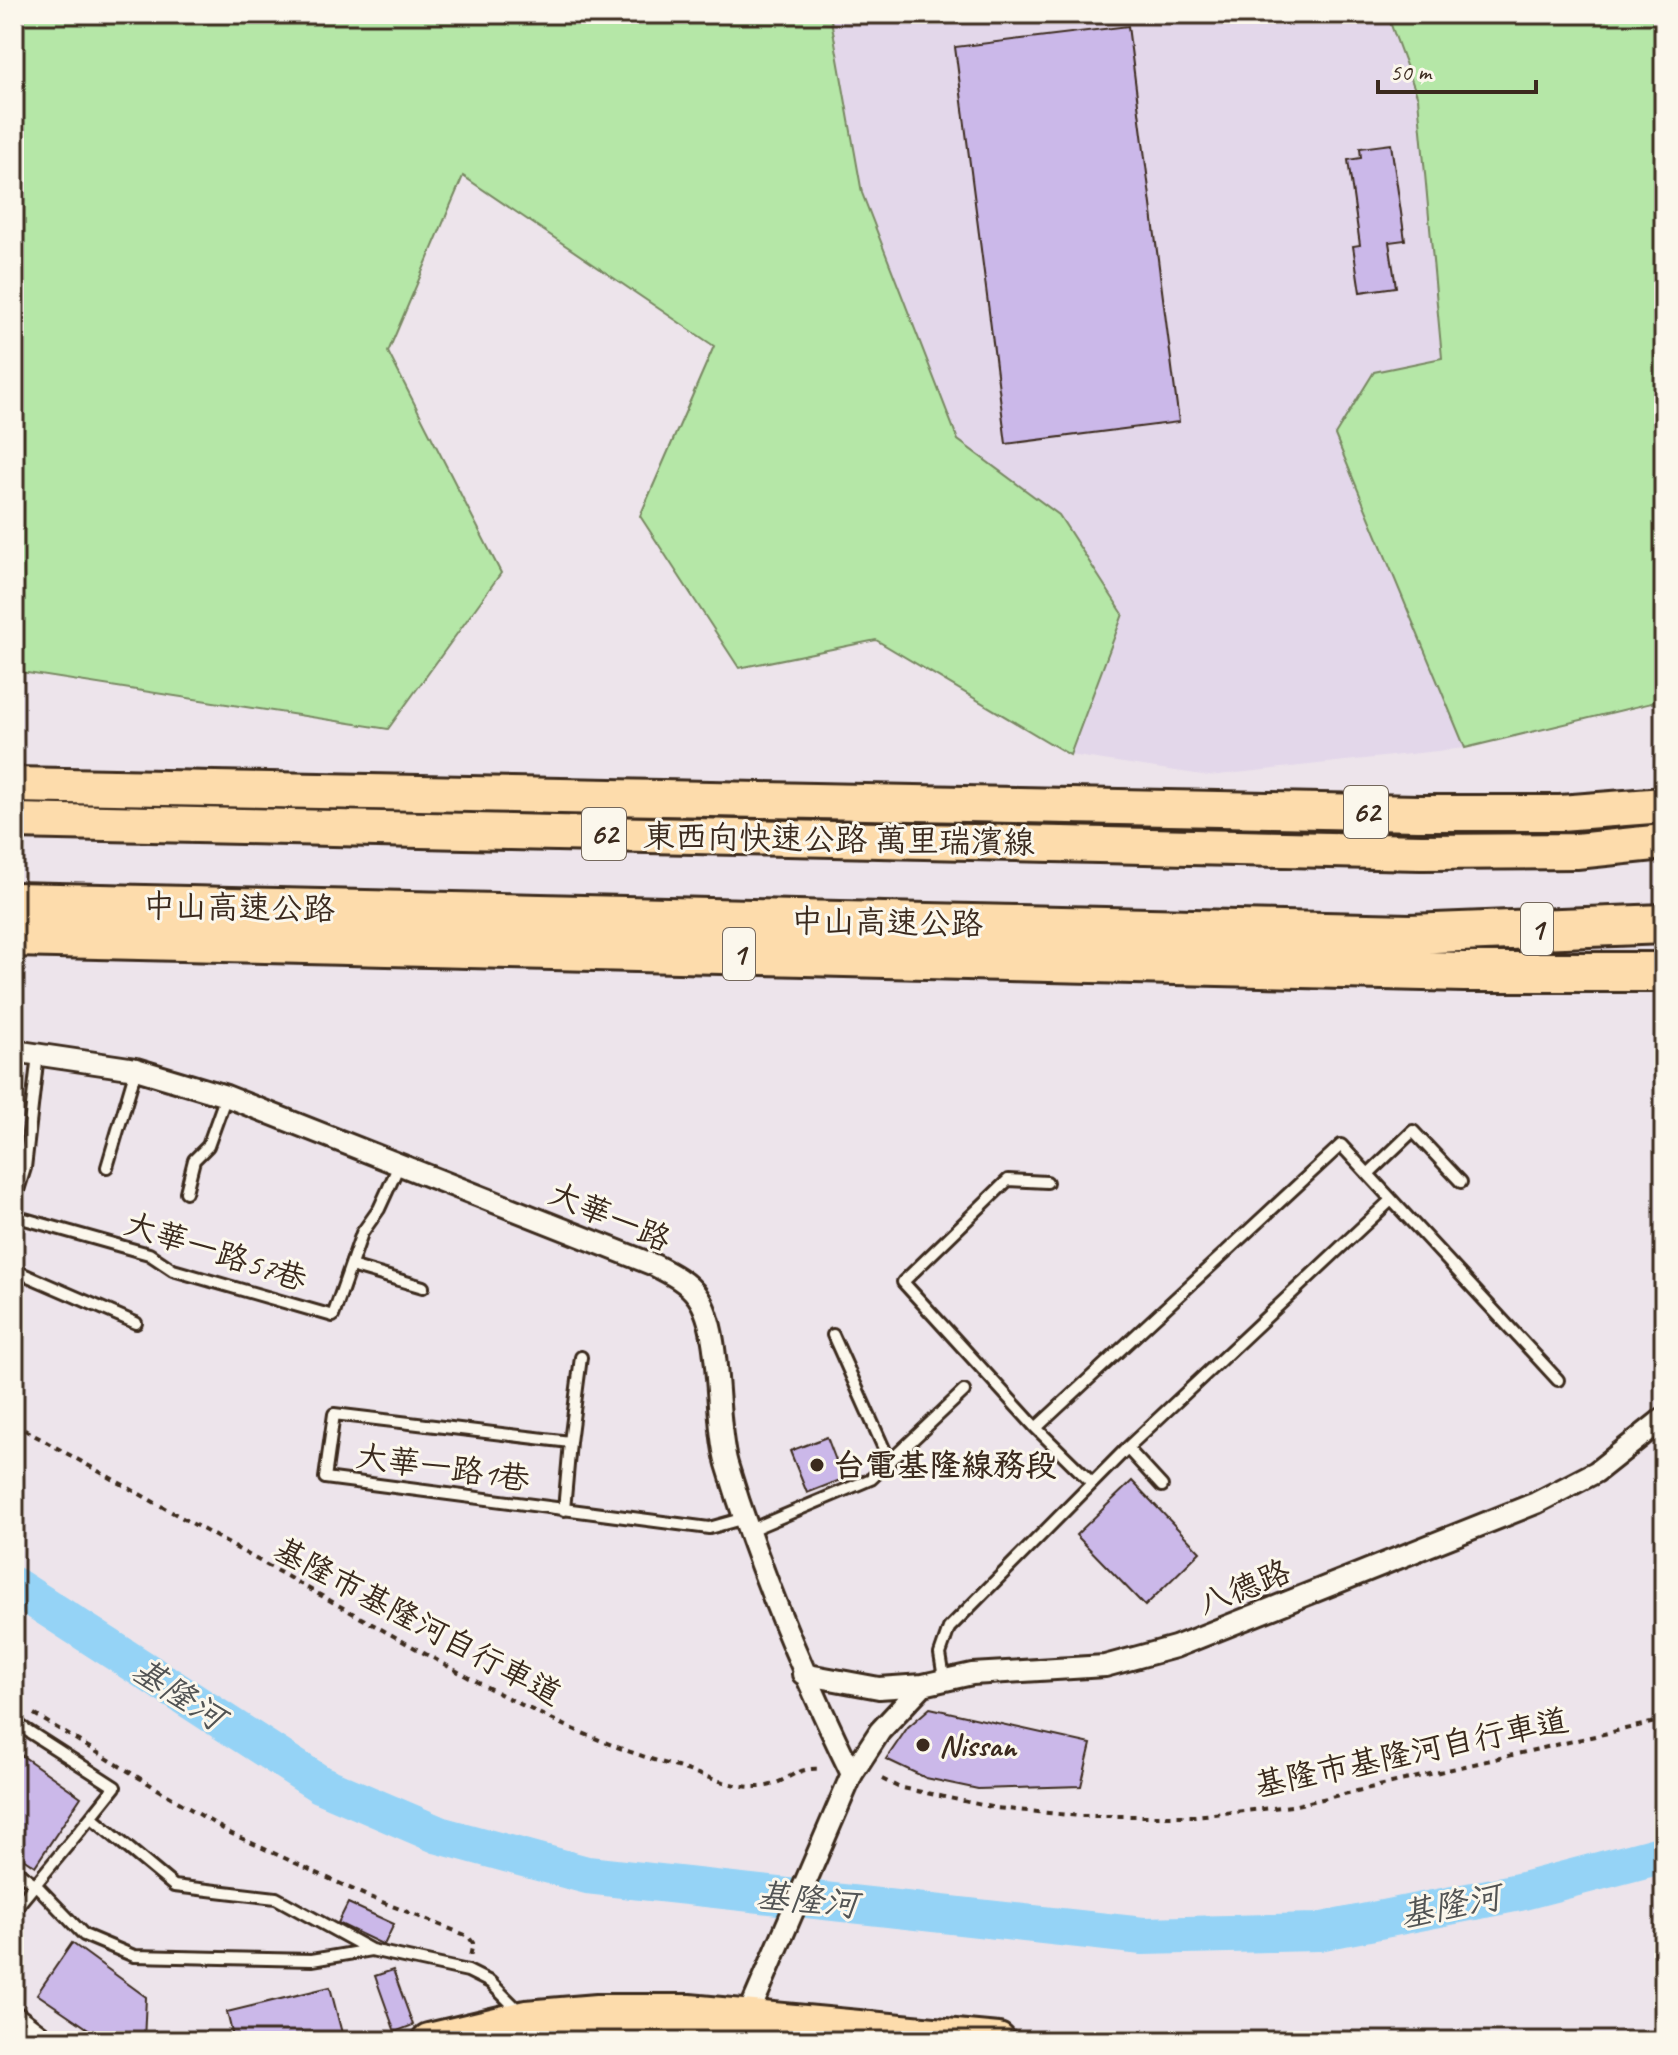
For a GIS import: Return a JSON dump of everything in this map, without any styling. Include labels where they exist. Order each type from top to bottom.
[{"type":"highway","name":"中山高速公路","points":[[14,902],[1410,934],[1664,924]]},
{"type":"highway","points":[[1410,934],[1521,916],[1664,905]]},
{"type":"highway","name":"中山高速公路","points":[[14,937],[1464,972],[1664,972]]},
{"type":"highway","points":[[1464,972],[1530,989],[1664,991]]},
{"type":"main road","name":"東西向快速公路 萬里瑞濱線","points":[[14,785],[1560,813],[1664,805]]},
{"type":"main road","name":"東西向快速公路 萬里瑞濱線","points":[[14,821],[1194,847],[1576,851],[1664,842]]},
{"type":"main road","points":[[429,2041],[532,2029],[597,2012],[689,2012],[743,2029],[998,2041]]},
{"type":"main road","points":[[532,2029],[593,2036],[716,2041]]},
{"type":"street","name":"大華一路","points":[[14,1051],[136,1069],[226,1096],[654,1265],[679,1278],[699,1297],[712,1348],[722,1441],[747,1524],[803,1674],[852,1774]]},
{"type":"street","name":"八德路","points":[[743,2029],[852,1774],[880,1731],[923,1685],[944,1678],[1105,1666],[1175,1647],[1536,1503],[1596,1472],[1664,1418]]},
{"type":"street","points":[[803,1674],[879,1688],[923,1685]]},
{"type":"lane","points":[[14,1203],[25,1168],[38,1054]]},
{"type":"lane","points":[[107,1167],[136,1069]]},
{"type":"lane","points":[[186,1192],[194,1160],[208,1146],[226,1096]]},
{"type":"lane","points":[[1368,1174],[1413,1131],[1461,1182]]},
{"type":"lane","points":[[1036,1428],[1341,1145],[1558,1380]]},
{"type":"lane","name":"大華一路57巷","points":[[14,1216],[149,1254],[173,1270],[333,1316],[362,1233],[379,1209],[400,1163]]},
{"type":"lane","points":[[1047,1182],[1008,1180],[903,1282],[1036,1428],[1092,1483]]},
{"type":"lane","points":[[944,1678],[940,1654],[949,1628],[1127,1448],[1391,1200]]},
{"type":"lane","points":[[351,1266],[423,1287]]},
{"type":"lane","points":[[14,1270],[136,1323]]},
{"type":"lane","points":[[833,1335],[890,1462]]},
{"type":"lane","name":"大華一路1巷","points":[[581,1357],[570,1442],[334,1414],[325,1478],[709,1528],[747,1524],[871,1479],[964,1391]]},
{"type":"lane","points":[[564,1510],[570,1442]]},
{"type":"lane","points":[[1127,1448],[1162,1486]]},
{"type":"lane","points":[[14,1722],[115,1787],[14,1910]]},
{"type":"lane","points":[[91,1817],[174,1886],[276,1898],[371,1950],[468,1971],[490,1982],[532,2029]]},
{"type":"lane","points":[[14,1869],[36,1885],[84,1935],[134,1956],[312,1960],[371,1950]]},
{"type":"path","name":"基隆市基隆河自行車道","points":[[14,1424],[458,1672],[567,1726],[649,1759],[719,1780],[759,1787],[778,1782],[805,1767],[821,1769]]},
{"type":"path","points":[[14,1702],[230,1833],[367,1896],[468,1936],[473,1943],[468,1971]]},
{"type":"path","name":"基隆市基隆河自行車道","points":[[882,1779],[898,1787],[996,1808],[1080,1816],[1195,1816],[1292,1806],[1664,1720]]},
{"type":"shaded area","points":[[830,14],[1387,14],[1418,98],[1442,359],[1374,372],[1335,436],[1465,748],[1209,776],[1070,755],[1123,614],[1059,515],[958,441],[862,193]]},
{"type":"green space","points":[[14,14],[830,14],[862,193],[958,440],[1059,515],[1123,614],[1070,755],[876,640],[739,668],[640,516],[714,346],[463,176],[388,352],[501,573],[388,729],[14,671]]},
{"type":"green space","points":[[1387,14],[1664,14],[1664,700],[1465,748],[1335,435],[1374,372],[1442,358],[1418,98]]},
{"type":"building","points":[[1128,26],[1179,422],[1006,444],[955,47]]},
{"type":"building","points":[[1391,144],[1405,240],[1389,242],[1396,287],[1360,292],[1353,246],[1360,245],[1348,160],[1361,158],[1360,148]]},
{"type":"building","name":"台電基隆線務段","points":[[827,1437],[843,1479],[807,1493],[790,1451]]},
{"type":"building","points":[[1132,1481],[1200,1552],[1145,1606],[1076,1535]]},
{"type":"building","points":[[930,1708],[1091,1744],[1081,1786],[978,1789],[926,1778],[886,1759],[908,1727]]},
{"type":"building","points":[[14,1750],[81,1797],[35,1866],[14,1852]]},
{"type":"building","points":[[348,1903],[394,1924],[384,1945],[338,1923]]},
{"type":"building","points":[[72,1943],[146,1997],[144,2041],[106,2041],[37,1994]]},
{"type":"building","points":[[393,1970],[413,2025],[395,2032],[375,1976]]},
{"type":"building","points":[[330,1987],[344,2041],[234,2041],[227,2012]]},
{"type":"waterway","name":"基隆河","points":[[14,1586],[320,1784],[439,1835],[587,1875],[1143,1936],[1318,1932],[1519,1892],[1664,1854]]},
{"type":"place","name":"台電基隆線務段","points":[[817,1465]]},
{"type":"place","name":"Nissan","points":[[923,1745]]}]
